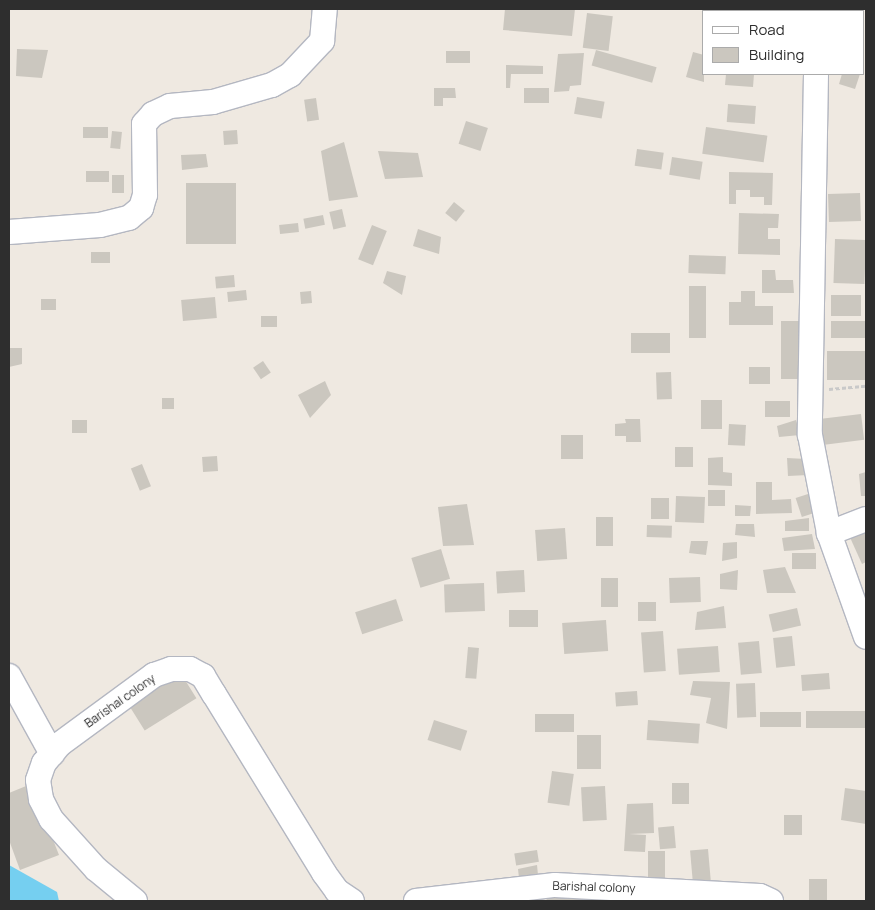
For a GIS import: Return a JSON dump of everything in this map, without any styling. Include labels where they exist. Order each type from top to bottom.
[{"type":"street","points":[[9,232],[100,225],[129,218],[140,208],[145,195],[144,124],[153,114],[170,106],[213,102],[272,85],[290,75],[322,41],[325,9]]},
{"type":"street","points":[[816,75],[810,391],[817,484],[829,533],[866,637]]},
{"type":"street","points":[[829,533],[866,520]]},
{"type":"street","name":"Barishal colony","points":[[135,901],[96,869],[51,818],[41,799],[38,780],[52,754],[60,744],[154,674],[190,669],[202,676],[214,694],[324,873],[337,891],[352,901]]},
{"type":"street","points":[[9,676],[52,754]]},
{"type":"street","name":"Barishal colony","points":[[416,901],[555,884],[760,896],[771,901]]},
{"type":"path","points":[[810,391],[866,386]]},
{"type":"water","points":[[9,865],[57,892],[59,901],[9,901]]},
{"type":"building","points":[[505,9],[575,9],[572,36],[503,30]]},
{"type":"building","points":[[767,9],[801,9],[800,10]]},
{"type":"building","points":[[587,13],[613,16],[609,51],[583,48]]},
{"type":"building","points":[[17,49],[48,50],[42,78],[16,76]]},
{"type":"building","points":[[596,50],[657,67],[652,83],[592,65]]},
{"type":"building","points":[[446,51],[470,51],[470,63],[446,63]]},
{"type":"building","points":[[693,52],[702,54],[704,82],[686,77]]},
{"type":"building","points":[[584,53],[581,85],[570,86],[569,91],[554,92],[558,54]]},
{"type":"building","points":[[506,65],[543,66],[543,74],[511,74],[510,88],[506,88]]},
{"type":"building","points":[[726,75],[754,75],[753,87],[725,85]]},
{"type":"building","points":[[842,75],[860,75],[855,89],[839,84]]},
{"type":"building","points":[[434,88],[455,88],[456,98],[443,98],[443,106],[434,106]]},
{"type":"building","points":[[524,88],[549,88],[549,103],[524,103]]},
{"type":"building","points":[[577,97],[605,102],[602,119],[574,114]]},
{"type":"building","points":[[316,98],[319,120],[307,121],[304,100]]},
{"type":"building","points":[[728,104],[756,106],[755,124],[727,122]]},
{"type":"building","points":[[466,121],[488,128],[480,151],[459,144]]},
{"type":"building","points":[[83,127],[108,127],[108,138],[83,138]]},
{"type":"building","points":[[706,127],[767,136],[764,162],[702,154]]},
{"type":"building","points":[[237,130],[238,144],[224,145],[223,131]]},
{"type":"building","points":[[112,131],[122,132],[120,149],[110,148]]},
{"type":"building","points":[[344,142],[358,197],[329,201],[321,151]]},
{"type":"building","points":[[637,149],[664,153],[661,170],[635,166]]},
{"type":"building","points":[[378,151],[418,153],[423,177],[385,179]]},
{"type":"building","points":[[206,154],[208,167],[182,170],[181,155]]},
{"type":"building","points":[[672,157],[703,162],[700,180],[669,175]]},
{"type":"building","points":[[86,171],[109,171],[109,182],[86,182]]},
{"type":"building","points":[[729,172],[773,173],[772,205],[764,205],[764,197],[750,197],[750,190],[736,190],[736,204],[729,204]]},
{"type":"building","points":[[112,175],[124,175],[124,193],[112,193]]},
{"type":"building","points":[[186,183],[236,183],[236,244],[186,244]]},
{"type":"building","points":[[860,193],[861,221],[829,222],[828,194]]},
{"type":"building","points":[[454,202],[465,211],[456,222],[445,213]]},
{"type":"building","points":[[342,209],[346,227],[333,229],[329,212]]},
{"type":"building","points":[[739,213],[779,214],[778,228],[768,228],[768,239],[780,239],[780,255],[738,254]]},
{"type":"building","points":[[323,215],[325,225],[305,229],[303,219]]},
{"type":"building","points":[[298,223],[299,232],[280,234],[279,225]]},
{"type":"building","points":[[372,225],[387,231],[373,265],[358,259]]},
{"type":"building","points":[[418,229],[441,237],[439,254],[413,246]]},
{"type":"building","points":[[835,239],[866,240],[864,284],[833,283]]},
{"type":"building","points":[[91,252],[110,252],[110,263],[91,263]]},
{"type":"building","points":[[689,255],[726,256],[725,274],[688,273]]},
{"type":"building","points":[[762,270],[775,270],[776,280],[793,280],[794,293],[762,293]]},
{"type":"building","points":[[387,271],[406,276],[402,295],[383,283]]},
{"type":"building","points":[[234,275],[235,287],[216,289],[215,277]]},
{"type":"building","points":[[689,286],[706,286],[706,338],[689,338]]},
{"type":"building","points":[[246,290],[247,300],[228,302],[227,292]]},
{"type":"building","points":[[311,291],[312,303],[301,304],[300,292]]},
{"type":"building","points":[[741,291],[755,291],[755,306],[773,306],[773,325],[729,325],[729,302],[741,302]]},
{"type":"building","points":[[831,295],[861,295],[861,316],[831,316]]},
{"type":"building","points":[[215,297],[217,318],[183,321],[181,300]]},
{"type":"building","points":[[41,299],[56,299],[56,310],[41,310]]},
{"type":"building","points":[[261,316],[277,316],[277,327],[261,327]]},
{"type":"building","points":[[781,321],[805,321],[805,379],[781,379]]},
{"type":"building","points":[[831,321],[866,321],[866,338],[831,338]]},
{"type":"building","points":[[631,333],[670,333],[670,353],[631,353]]},
{"type":"building","points":[[9,348],[22,348],[22,364],[9,367]]},
{"type":"building","points":[[827,351],[866,351],[866,380],[827,380]]},
{"type":"building","points":[[263,361],[271,373],[261,379],[253,368]]},
{"type":"building","points":[[749,367],[770,367],[770,384],[749,384]]},
{"type":"building","points":[[671,372],[672,399],[657,400],[656,373]]},
{"type":"building","points":[[325,381],[331,395],[310,418],[298,395]]},
{"type":"building","points":[[162,398],[174,398],[174,409],[162,409]]},
{"type":"building","points":[[701,400],[722,400],[722,429],[701,429]]},
{"type":"building","points":[[765,401],[790,401],[790,417],[765,417]]},
{"type":"building","points":[[861,414],[864,440],[822,445],[819,419]]},
{"type":"building","points":[[625,419],[640,419],[641,442],[626,442],[626,436],[615,436],[615,424],[626,423]]},
{"type":"building","points":[[72,420],[87,420],[87,433],[72,433]]},
{"type":"building","points":[[796,420],[800,435],[779,437],[777,426]]},
{"type":"building","points":[[729,424],[746,425],[745,446],[728,445]]},
{"type":"building","points":[[561,435],[583,435],[583,459],[561,459]]},
{"type":"building","points":[[675,447],[693,447],[693,467],[675,467]]},
{"type":"building","points":[[217,456],[218,471],[203,472],[202,457]]},
{"type":"building","points":[[723,457],[723,472],[732,473],[732,486],[708,485],[708,458]]},
{"type":"building","points":[[787,458],[806,459],[808,475],[788,476]]},
{"type":"building","points":[[142,464],[151,486],[140,491],[131,468]]},
{"type":"building","points":[[866,472],[866,496],[861,496],[859,474]]},
{"type":"building","points":[[756,482],[772,482],[772,500],[791,499],[792,513],[756,514]]},
{"type":"building","points":[[708,490],[725,490],[725,506],[708,506]]},
{"type":"building","points":[[808,494],[814,513],[802,517],[796,498]]},
{"type":"building","points":[[676,496],[705,497],[704,523],[675,522]]},
{"type":"building","points":[[651,498],[669,498],[669,519],[651,519]]},
{"type":"building","points":[[467,504],[474,545],[443,546],[438,507]]},
{"type":"building","points":[[735,505],[751,506],[750,516],[735,516]]},
{"type":"building","points":[[596,517],[613,517],[613,546],[596,546]]},
{"type":"building","points":[[809,518],[809,531],[785,531],[785,521]]},
{"type":"building","points":[[736,524],[754,524],[755,537],[735,535]]},
{"type":"building","points":[[647,525],[672,526],[672,538],[647,537]]},
{"type":"building","points":[[866,525],[866,562],[862,564],[848,533]]},
{"type":"building","points":[[565,528],[567,559],[537,561],[535,530]]},
{"type":"building","points":[[812,534],[815,549],[784,551],[782,538]]},
{"type":"building","points":[[691,541],[708,541],[706,555],[689,553]]},
{"type":"building","points":[[737,542],[737,558],[722,561],[723,543]]},
{"type":"building","points":[[441,549],[450,579],[420,588],[411,558]]},
{"type":"building","points":[[792,553],[816,553],[816,569],[792,569]]},
{"type":"building","points":[[785,567],[796,593],[767,593],[763,570]]},
{"type":"building","points":[[524,570],[525,592],[497,593],[496,571]]},
{"type":"building","points":[[738,570],[737,590],[720,589],[720,574]]},
{"type":"building","points":[[700,577],[701,602],[670,603],[669,578]]},
{"type":"building","points":[[601,578],[618,578],[618,607],[601,607]]},
{"type":"building","points":[[484,583],[485,611],[445,612],[444,584]]},
{"type":"building","points":[[396,599],[403,621],[362,634],[355,612]]},
{"type":"building","points":[[638,602],[656,602],[656,621],[638,621]]},
{"type":"building","points":[[724,606],[726,628],[695,630],[697,612]]},
{"type":"building","points":[[797,608],[801,626],[773,632],[769,615]]},
{"type":"building","points":[[509,610],[538,610],[538,627],[509,627]]},
{"type":"building","points":[[606,620],[608,651],[564,654],[562,623]]},
{"type":"building","points":[[663,631],[666,671],[644,672],[641,633]]},
{"type":"building","points":[[792,636],[795,666],[776,668],[773,638]]},
{"type":"building","points":[[759,641],[762,673],[741,675],[738,643]]},
{"type":"building","points":[[718,646],[720,672],[679,675],[677,649]]},
{"type":"building","points":[[468,647],[479,648],[476,679],[465,678]]},
{"type":"building","points":[[180,672],[196,698],[145,731],[128,704]]},
{"type":"building","points":[[829,673],[830,689],[802,691],[801,675]]},
{"type":"building","points":[[693,681],[730,682],[727,729],[706,723],[711,698],[690,695]]},
{"type":"building","points":[[755,683],[756,717],[737,718],[736,684]]},
{"type":"building","points":[[637,691],[638,705],[616,707],[615,693]]},
{"type":"building","points":[[806,711],[866,711],[866,728],[806,728]]},
{"type":"building","points":[[760,712],[801,712],[801,727],[760,727]]},
{"type":"building","points":[[535,714],[574,714],[574,732],[535,732]]},
{"type":"building","points":[[434,720],[467,731],[461,751],[428,740]]},
{"type":"building","points":[[648,720],[700,724],[698,744],[647,740]]},
{"type":"building","points":[[577,735],[601,735],[601,769],[577,769]]},
{"type":"building","points":[[552,771],[574,774],[569,806],[548,803]]},
{"type":"building","points":[[672,783],[689,783],[689,804],[672,804]]},
{"type":"building","points":[[31,784],[59,855],[20,870],[9,840],[9,793]]},
{"type":"building","points":[[605,786],[607,820],[583,821],[581,787]]},
{"type":"building","points":[[845,788],[866,791],[866,824],[841,820]]},
{"type":"building","points":[[653,803],[654,833],[629,834],[646,835],[645,852],[624,851],[627,804]]},
{"type":"building","points":[[784,815],[802,815],[802,835],[784,835]]},
{"type":"building","points":[[674,826],[676,848],[660,849],[658,827]]},
{"type":"building","points":[[708,849],[711,887],[693,888],[690,851]]},
{"type":"building","points":[[537,850],[539,862],[516,865],[514,854]]},
{"type":"building","points":[[648,851],[665,851],[665,886],[648,886]]},
{"type":"building","points":[[537,865],[538,875],[519,878],[518,869]]},
{"type":"building","points":[[809,879],[827,879],[827,900],[809,900]]},
{"type":"building","points":[[592,892],[593,901],[547,901],[546,897]]}]
